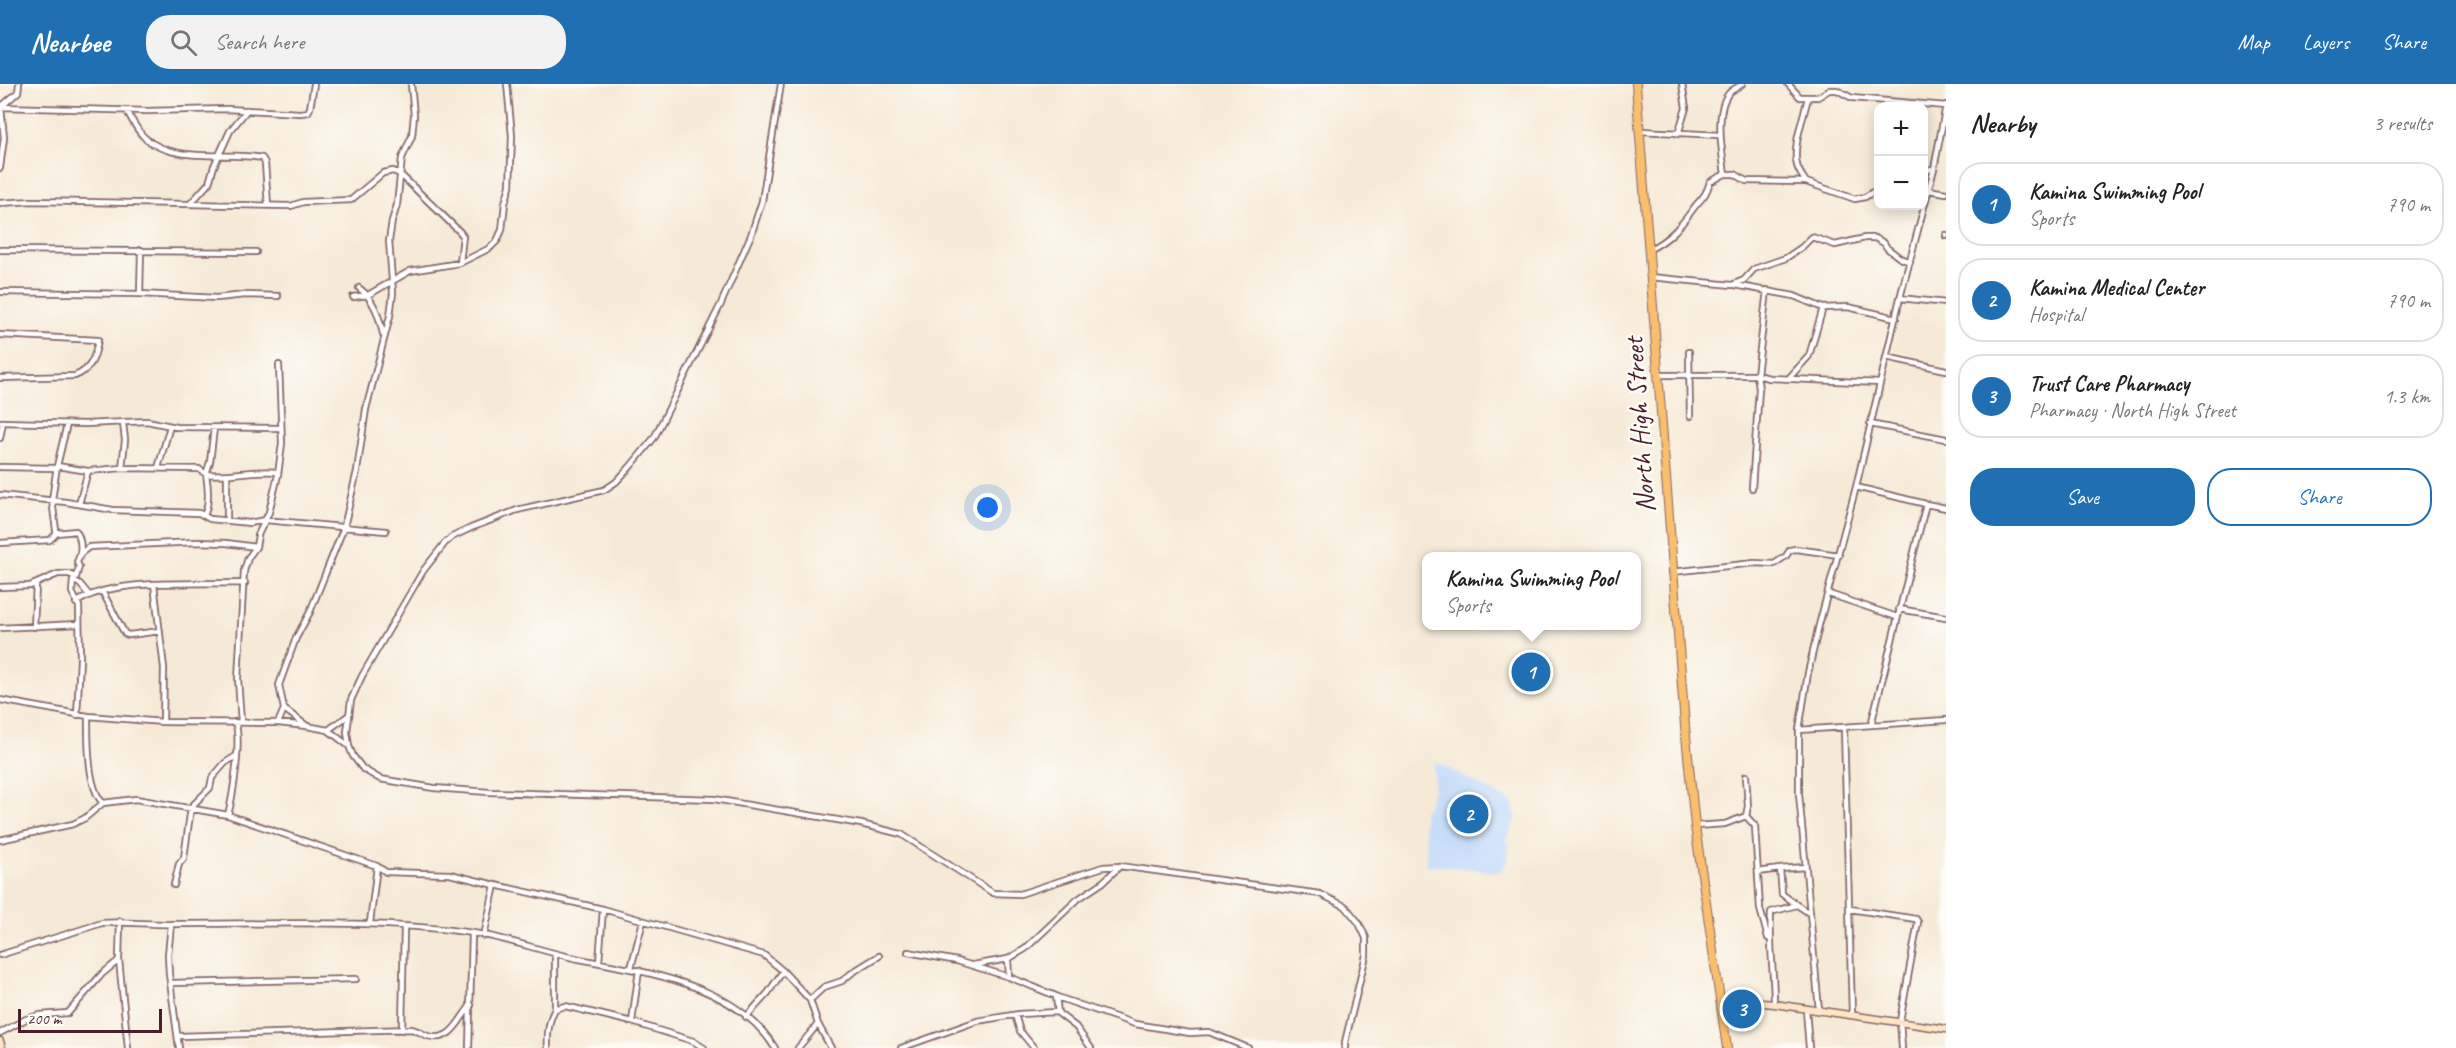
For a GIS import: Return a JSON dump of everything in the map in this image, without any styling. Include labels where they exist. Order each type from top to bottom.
[{"type":"highway","name":"North High Street","points":[[1636,84],[1672,572],[1695,826],[1727,1048]]},
{"type":"main road","points":[[1719,999],[1852,1014],[1946,1029]]},
{"type":"main road","points":[[0,1041],[2,1048]]},
{"type":"street","points":[[1,107],[18,92],[19,84]]},
{"type":"street","points":[[1,107],[127,111],[247,110],[300,113],[308,112],[314,84]]},
{"type":"street","points":[[307,726],[285,709],[279,685],[282,672],[310,612],[344,527],[383,334],[390,315],[392,283],[389,242],[397,205],[404,151],[412,136],[414,114],[411,84]]},
{"type":"street","points":[[353,297],[368,295],[410,271],[460,263],[490,248],[497,241],[502,230],[505,203],[510,186],[512,136],[507,84]]},
{"type":"street","points":[[781,84],[762,201],[751,235],[720,306],[654,438],[616,482],[604,490],[518,510],[471,528],[445,543],[423,571],[362,676],[351,700],[347,732],[353,756],[363,769],[380,780],[489,792],[714,799],[861,824],[901,834],[993,892],[1006,895],[1020,894],[1103,867],[1120,866],[1320,894],[1345,906],[1359,923],[1366,938],[1366,955],[1349,1022],[1346,1048]]},
{"type":"street","points":[[1678,134],[1686,108],[1682,84]]},
{"type":"street","points":[[1725,174],[1720,135],[1722,111],[1729,93],[1742,84]]},
{"type":"street","points":[[1788,84],[1796,95],[1808,97],[1818,97],[1829,90],[1837,90],[1852,98],[1946,106],[1940,143],[1928,190],[1946,193]]},
{"type":"street","points":[[1806,182],[1797,165],[1796,141],[1808,97]]},
{"type":"street","points":[[0,168],[4,138],[1,107]]},
{"type":"street","points":[[190,204],[209,183],[219,155],[237,120],[247,110]]},
{"type":"street","points":[[127,111],[143,136],[166,150],[180,153],[255,157],[264,160],[268,205]]},
{"type":"street","points":[[1640,131],[1720,135]]},
{"type":"street","points":[[1940,143],[1946,145]]},
{"type":"street","points":[[1928,170],[1934,169]]},
{"type":"street","points":[[0,203],[291,206],[303,202],[351,200],[383,173],[393,171],[400,174],[462,234],[463,250],[460,263]]},
{"type":"street","points":[[1648,250],[1666,241],[1677,231],[1696,205],[1705,198],[1710,182],[1725,174],[1735,174],[1746,181],[1806,182],[1855,199],[1865,197],[1874,191]]},
{"type":"street","points":[[1819,1010],[1799,794],[1799,730],[1808,673],[1923,210]]},
{"type":"street","points":[[1732,285],[1744,280],[1754,269],[1786,258],[1812,237],[1835,245],[1875,238],[1896,255],[1910,262]]},
{"type":"street","points":[[0,250],[256,252]]},
{"type":"street","points":[[140,294],[141,250]]},
{"type":"street","points":[[1650,277],[1767,290],[1794,296],[1823,308],[1848,307],[1896,318]]},
{"type":"street","points":[[359,288],[368,295],[383,334]]},
{"type":"street","points":[[1752,488],[1759,389],[1757,375],[1767,290]]},
{"type":"street","points":[[0,292],[140,294],[217,298],[245,295],[278,296]]},
{"type":"street","points":[[1900,298],[1946,303]]},
{"type":"street","points":[[1789,378],[1809,356],[1823,308]]},
{"type":"street","points":[[0,336],[98,340],[93,362],[83,373],[63,378],[0,378]]},
{"type":"street","points":[[1689,352],[1690,416]]},
{"type":"street","points":[[1886,357],[1946,370]]},
{"type":"street","points":[[228,815],[239,740],[238,679],[245,564],[256,546],[278,472],[281,428],[279,365]]},
{"type":"street","points":[[1658,375],[1757,375],[1880,382]]},
{"type":"street","points":[[0,438],[2,422],[123,423],[147,421],[170,426],[281,428]]},
{"type":"street","points":[[57,533],[52,500],[67,423]]},
{"type":"street","points":[[122,468],[125,440],[123,423]]},
{"type":"street","points":[[1870,424],[1946,439]]},
{"type":"street","points":[[158,468],[170,426]]},
{"type":"street","points":[[204,515],[207,509],[206,474],[210,462],[214,428]]},
{"type":"street","points":[[0,467],[57,467],[88,471],[122,468],[200,469],[206,474],[227,475],[256,471],[278,472]]},
{"type":"street","points":[[79,504],[88,471]]},
{"type":"street","points":[[226,519],[227,475]]},
{"type":"street","points":[[1856,487],[1946,508]]},
{"type":"street","points":[[0,495],[52,500],[113,510],[195,513],[210,519],[250,522],[265,520],[386,531]]},
{"type":"street","points":[[1871,725],[1926,504]]},
{"type":"street","points":[[0,543],[50,540],[57,533],[76,531],[80,536],[81,553],[77,562],[79,567],[74,578],[72,592],[79,606],[80,658],[77,715]]},
{"type":"street","points":[[81,553],[89,547],[158,543],[226,543],[256,546]]},
{"type":"street","points":[[1672,572],[1754,563],[1774,564],[1790,550],[1796,549],[1839,555]]},
{"type":"street","points":[[0,587],[36,585],[58,574],[74,578],[89,596]]},
{"type":"street","points":[[76,603],[102,591],[154,584],[245,583]]},
{"type":"street","points":[[154,584],[164,668],[163,722]]},
{"type":"street","points":[[34,627],[36,585]]},
{"type":"street","points":[[102,591],[125,634],[160,631]]},
{"type":"street","points":[[1828,594],[1897,617]]},
{"type":"street","points":[[1899,609],[1946,618]]},
{"type":"street","points":[[0,628],[78,624]]},
{"type":"street","points":[[0,700],[88,716],[163,722],[278,723],[307,726],[328,730],[349,746]]},
{"type":"street","points":[[278,723],[285,709]]},
{"type":"street","points":[[328,730],[349,715]]},
{"type":"street","points":[[88,716],[90,761],[97,807]]},
{"type":"street","points":[[1799,730],[1946,720]]},
{"type":"street","points":[[1844,728],[1852,1014]]},
{"type":"street","points":[[174,885],[179,864],[184,858],[191,807],[210,788],[212,778],[225,763],[236,756]]},
{"type":"street","points":[[1746,776],[1748,806],[1746,816]]},
{"type":"street","points":[[96,796],[103,803]]},
{"type":"street","points":[[0,840],[73,824],[85,818],[103,803],[136,799],[228,815],[377,866],[386,872],[450,874],[603,909],[764,955],[783,971],[810,1000],[818,1024],[831,1048]]},
{"type":"street","points":[[1695,826],[1725,824],[1746,816]]},
{"type":"street","points":[[1746,816],[1755,826],[1760,909],[1773,966],[1774,1004]]},
{"type":"street","points":[[369,923],[377,866]]},
{"type":"street","points":[[973,965],[1008,959],[1033,943],[1078,899],[1102,883],[1120,866]]},
{"type":"street","points":[[1758,872],[1805,867]]},
{"type":"street","points":[[1780,869],[1782,894],[1809,913]]},
{"type":"street","points":[[484,936],[495,885]]},
{"type":"street","points":[[1769,941],[1771,912],[1797,905]]},
{"type":"street","points":[[599,962],[603,909]]},
{"type":"street","points":[[1850,909],[1916,919],[1918,922],[1900,1022],[1902,1048]]},
{"type":"street","points":[[120,921],[119,960],[128,1048]]},
{"type":"street","points":[[0,955],[102,923],[120,921],[171,925],[369,923],[472,933],[555,954],[631,968],[706,991],[746,1017],[775,1048]]},
{"type":"street","points":[[631,968],[643,921]]},
{"type":"street","points":[[171,925],[168,954],[179,1048]]},
{"type":"street","points":[[402,1030],[404,927]]},
{"type":"street","points":[[469,1048],[472,933]]},
{"type":"street","points":[[908,952],[973,965],[1135,1024],[1190,1033],[1209,1032],[1248,1048]]},
{"type":"street","points":[[548,1048],[549,1023],[555,1009],[555,954]]},
{"type":"street","points":[[810,1000],[817,992],[842,981],[879,956]]},
{"type":"street","points":[[1008,959],[1010,977]]},
{"type":"street","points":[[0,1033],[26,1019],[40,1015],[68,1013],[102,974],[119,960]]},
{"type":"street","points":[[632,1022],[639,970]]},
{"type":"street","points":[[746,1017],[768,993],[783,971]]},
{"type":"street","points":[[170,983],[356,979]]},
{"type":"street","points":[[1057,1012],[1058,997]]},
{"type":"street","points":[[179,1036],[286,1031],[416,1029],[429,1037],[449,1034],[471,1005]]},
{"type":"street","points":[[555,1009],[565,1006],[632,1022],[693,1041],[704,1048]]},
{"type":"street","points":[[1806,1009],[1809,1048]]},
{"type":"street","points":[[901,1048],[977,1021],[1057,1012],[1077,1027],[1091,1048]]},
{"type":"street","points":[[1015,1015],[1020,1030],[1034,1048]]},
{"type":"street","points":[[798,1048],[818,1024]]},
{"type":"shaded area","points":[[1434,761],[1512,802],[1516,817],[1506,841],[1509,844],[1508,860],[1500,872],[1427,865],[1423,810],[1428,805],[1434,786]]},
{"type":"place","name":"Kamina Swimming Pool","points":[[1531,672]]},
{"type":"place","name":"Kamina Medical Center","points":[[1469,814]]},
{"type":"place","name":"Trust Care Pharmacy","points":[[1742,1009]]}]
